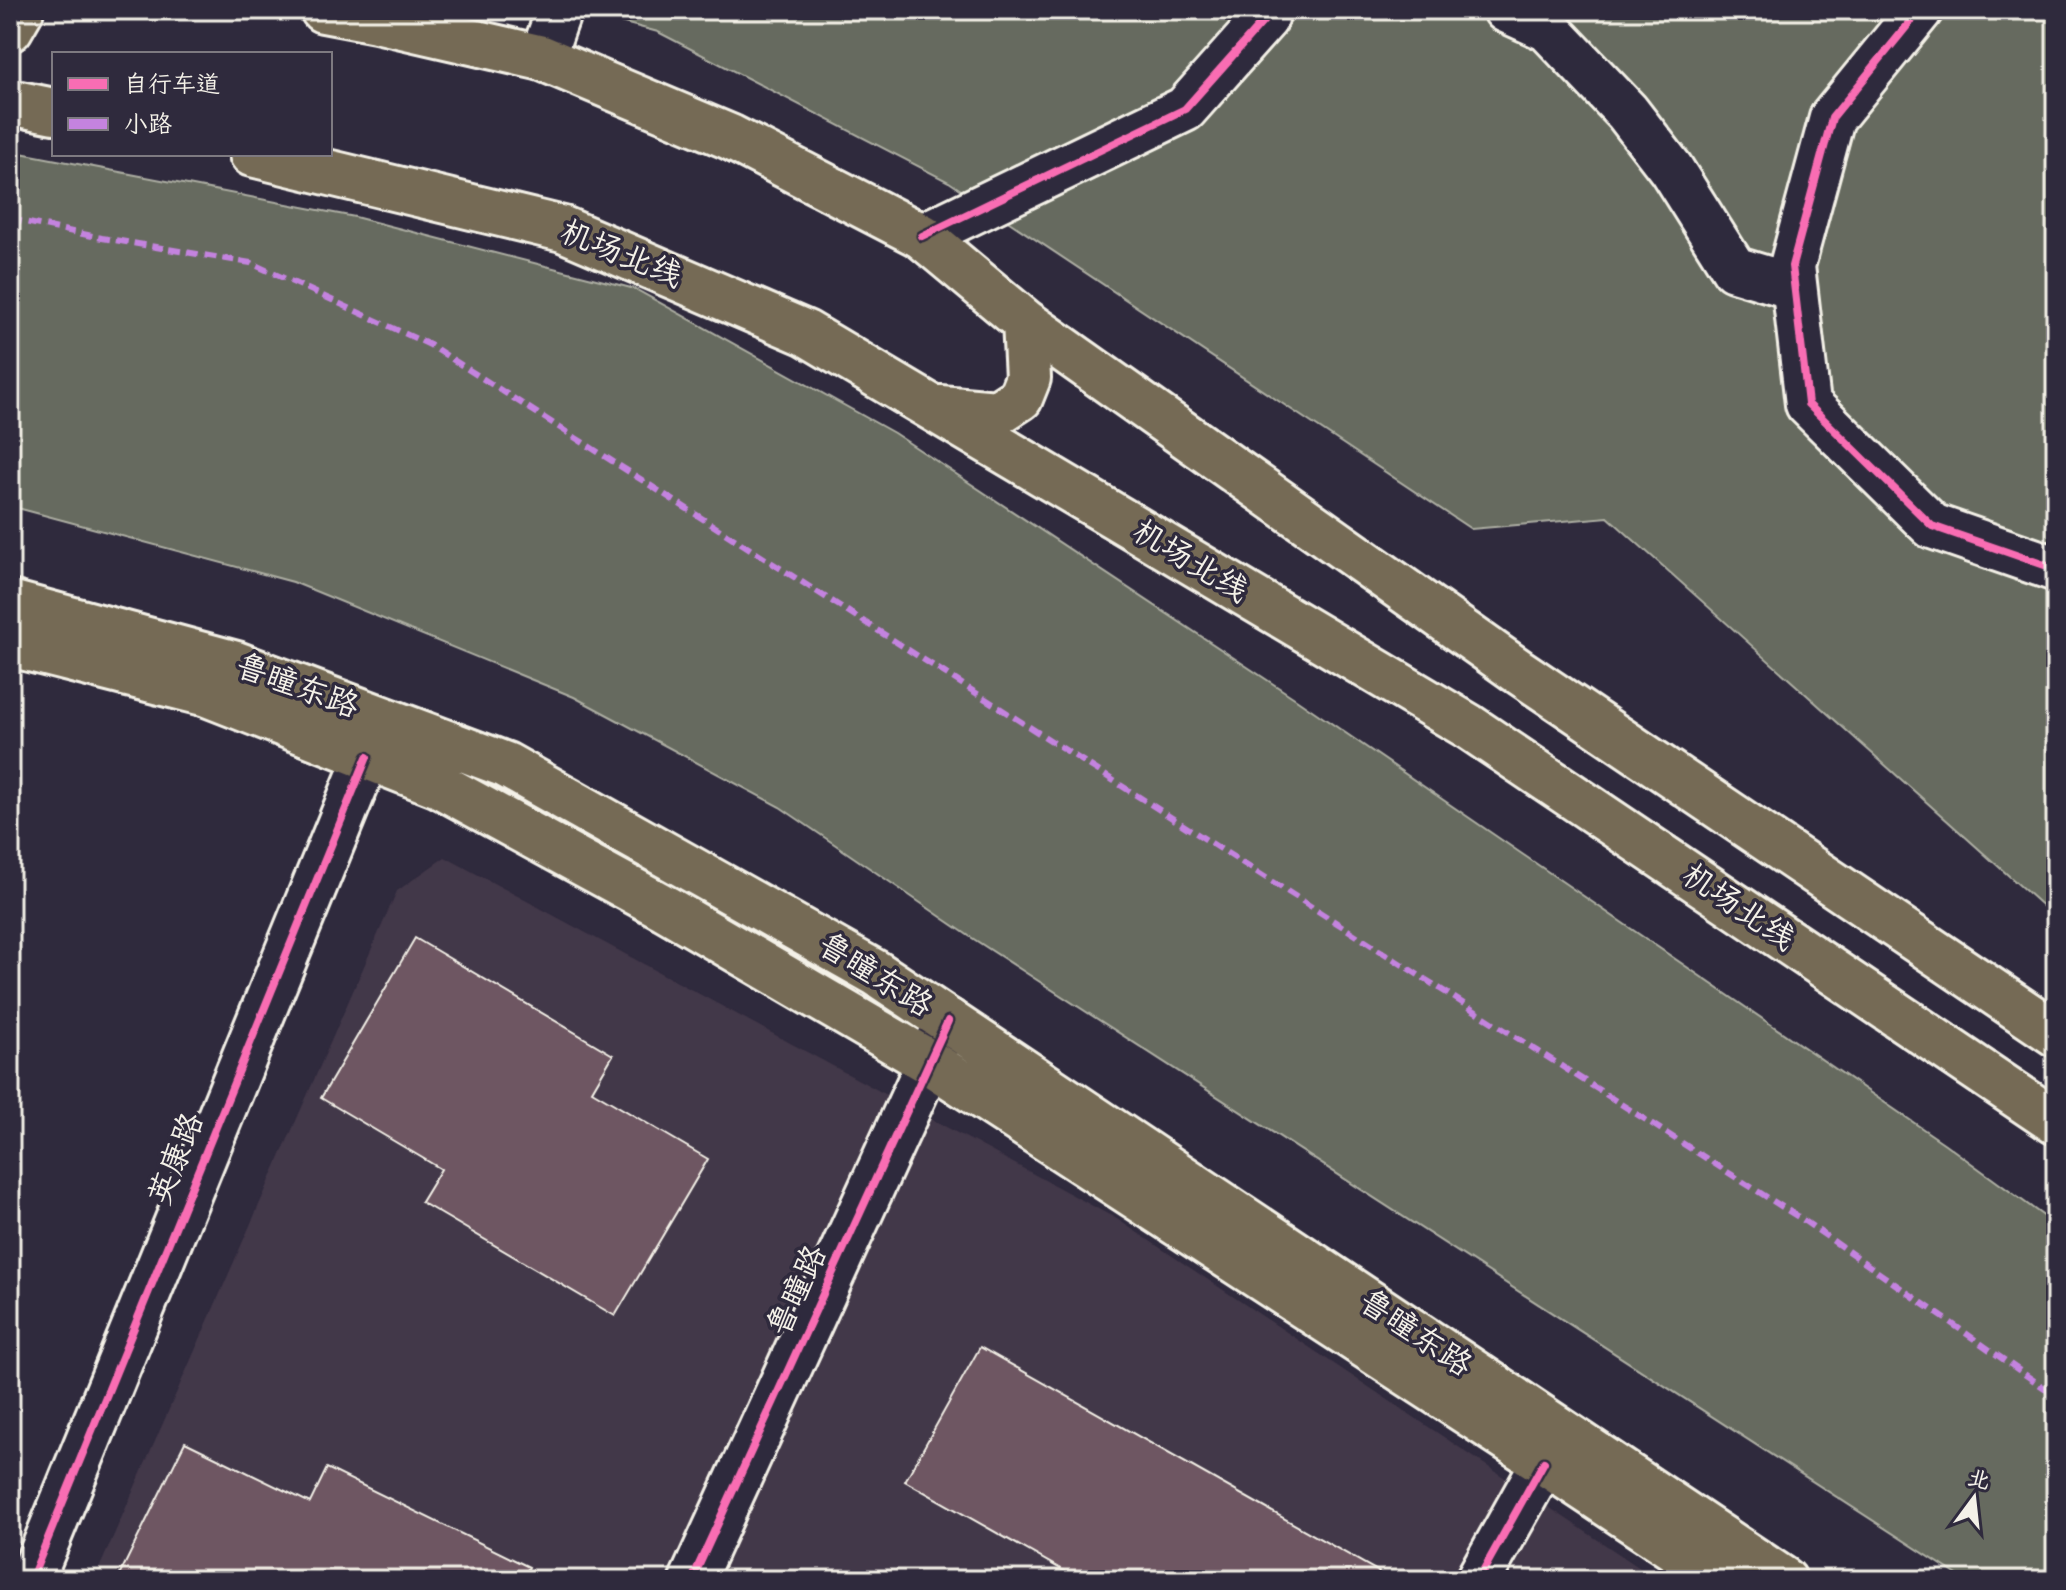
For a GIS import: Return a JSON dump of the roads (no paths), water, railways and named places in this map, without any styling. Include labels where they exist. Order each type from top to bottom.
[{"type":"main road","points":[[10,29],[21,10]]},
{"type":"main road","points":[[323,10],[542,58],[730,137],[922,236],[1025,322],[1518,671],[2056,1034]]},
{"type":"main road","name":"机场北线","points":[[260,156],[563,229],[806,333],[1468,726],[2056,1122]]},
{"type":"main road","points":[[930,407],[997,413],[1020,398],[1028,378],[1025,322]]},
{"type":"main road","name":"鲁瞳东路","points":[[10,603],[236,664],[506,765],[876,973],[1784,1580]]},
{"type":"main road","name":"鲁瞳东路","points":[[10,644],[207,694],[439,785],[506,821],[665,908],[929,1062],[1722,1580]]},
{"type":"street","points":[[542,58],[559,10]]},
{"type":"street","points":[[922,236],[1185,109],[1266,18],[1268,10]]},
{"type":"street","points":[[1506,10],[1548,29],[1627,112],[1671,169],[1734,269],[1794,287]]},
{"type":"street","points":[[1920,10],[1832,118],[1792,266],[1808,404],[1932,526],[2056,569]]},
{"type":"street","name":"英康路","points":[[31,1580],[367,757]]},
{"type":"street","name":"鲁瞳路","points":[[692,1580],[948,1021]]},
{"type":"street","points":[[1478,1580],[1544,1462]]}]
